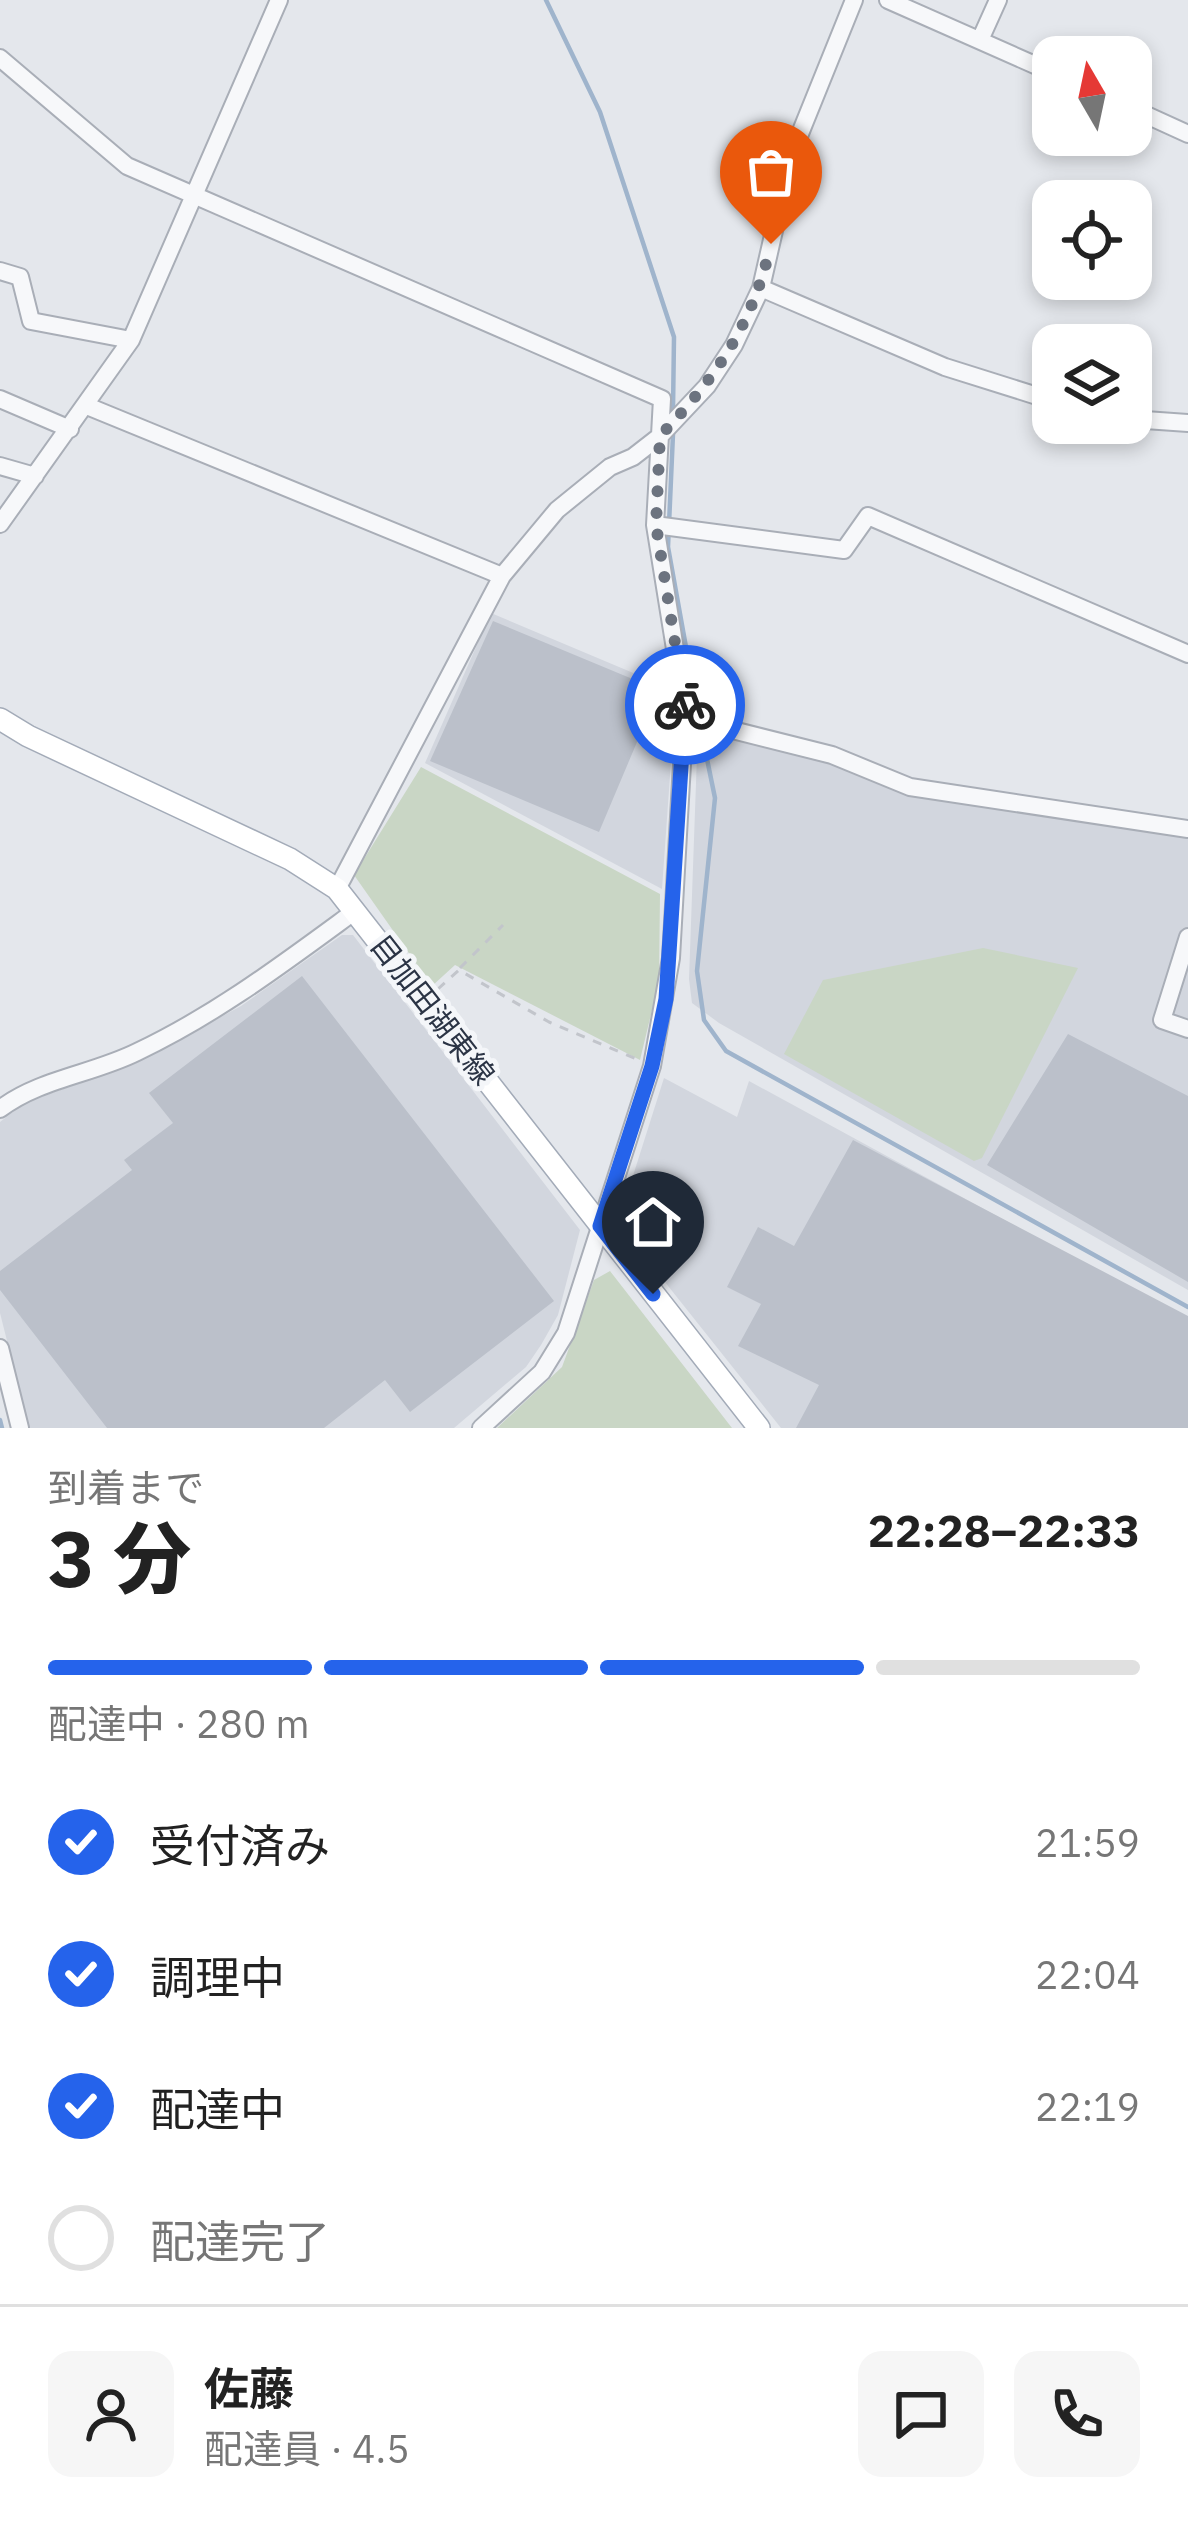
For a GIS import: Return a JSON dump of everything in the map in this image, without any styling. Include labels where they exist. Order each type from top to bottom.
[{"type":"main road","name":"目加田湖東線","points":[[0,718],[28,736],[290,859],[337,889],[759,1428]]},
{"type":"street","points":[[0,524],[131,340],[279,0]]},
{"type":"street","points":[[337,889],[502,576],[557,510],[610,467],[633,457],[660,436],[707,386],[734,345],[760,288],[791,156],[854,0]]},
{"type":"street","points":[[888,0],[1032,64]]},
{"type":"street","points":[[980,40],[998,0]]},
{"type":"street","points":[[2,55],[19,76],[127,166],[662,399],[664,526],[685,718],[671,958],[652,1066],[566,1333],[542,1372],[482,1428]]},
{"type":"street","points":[[1152,118],[1188,134]]},
{"type":"street","points":[[0,271],[20,277],[31,321],[131,340]]},
{"type":"street","points":[[760,288],[945,368],[1032,395]]},
{"type":"street","points":[[0,399],[70,429]]},
{"type":"street","points":[[87,406],[502,576]]},
{"type":"street","points":[[1152,420],[1188,423]]},
{"type":"street","points":[[0,466],[35,476]]},
{"type":"street","points":[[664,526],[844,550],[868,516],[1188,653]]},
{"type":"street","points":[[685,718],[832,755],[910,787],[1188,830]]},
{"type":"street","points":[[0,1109],[38,1088],[133,1055],[225,1006],[355,911]]},
{"type":"street","points":[[1188,937],[1162,1020],[1188,1029]]},
{"type":"street","points":[[0,1348],[20,1428]]},
{"type":"path","points":[[425,1001],[503,925]]},
{"type":"path","points":[[459,970],[549,1022],[652,1066]]},
{"type":"shaded area","points":[[491,613],[676,691],[662,889],[425,763]]},
{"type":"shaded area","points":[[706,727],[873,776],[879,785],[1188,837],[1188,1290],[719,1023],[692,1003],[697,755]]},
{"type":"shaded area","points":[[342,935],[353,935],[580,1230],[558,1315],[541,1345],[526,1367],[454,1428],[29,1428],[0,1313],[0,1122],[24,1103],[136,1063],[241,1006]]},
{"type":"shaded area","points":[[664,1078],[737,1117],[749,1081],[1188,1320],[1188,1428],[781,1428],[618,1223]]},
{"type":"green space","points":[[421,767],[660,894],[659,981],[640,1060],[455,965],[432,986],[354,875]]},
{"type":"green space","points":[[983,948],[1078,968],[982,1158],[974,1161],[784,1054],[823,980]]},
{"type":"green space","points":[[610,1271],[732,1428],[497,1428],[562,1367],[594,1280]]},
{"type":"building","points":[[493,621],[659,690],[599,832],[430,761]]},
{"type":"building","points":[[302,976],[554,1301],[410,1412],[385,1380],[324,1428],[107,1428],[0,1290],[0,1271],[132,1170],[124,1160],[173,1123],[149,1093]]},
{"type":"building","points":[[1068,1034],[1188,1096],[1188,1282],[987,1165]]},
{"type":"building","points":[[853,1140],[1188,1316],[1188,1428],[796,1428],[819,1385],[738,1346],[761,1304],[727,1287],[758,1227],[794,1246]]},
{"type":"waterway","points":[[546,0],[600,112],[674,337],[673,410]]},
{"type":"waterway","points":[[673,434],[668,547],[698,714]]},
{"type":"waterway","points":[[700,725],[715,798],[697,971],[704,1020],[726,1051],[1188,1307]]},
{"type":"waterway","points":[[0,1420],[2,1428]]},
{"type":"way so far","points":[[685,705],[656,525],[660,436],[707,386],[734,345],[760,288],[771,244]]},
{"type":"route","points":[[653,1294],[600,1226],[652,1066],[666,999],[685,705]]}]
